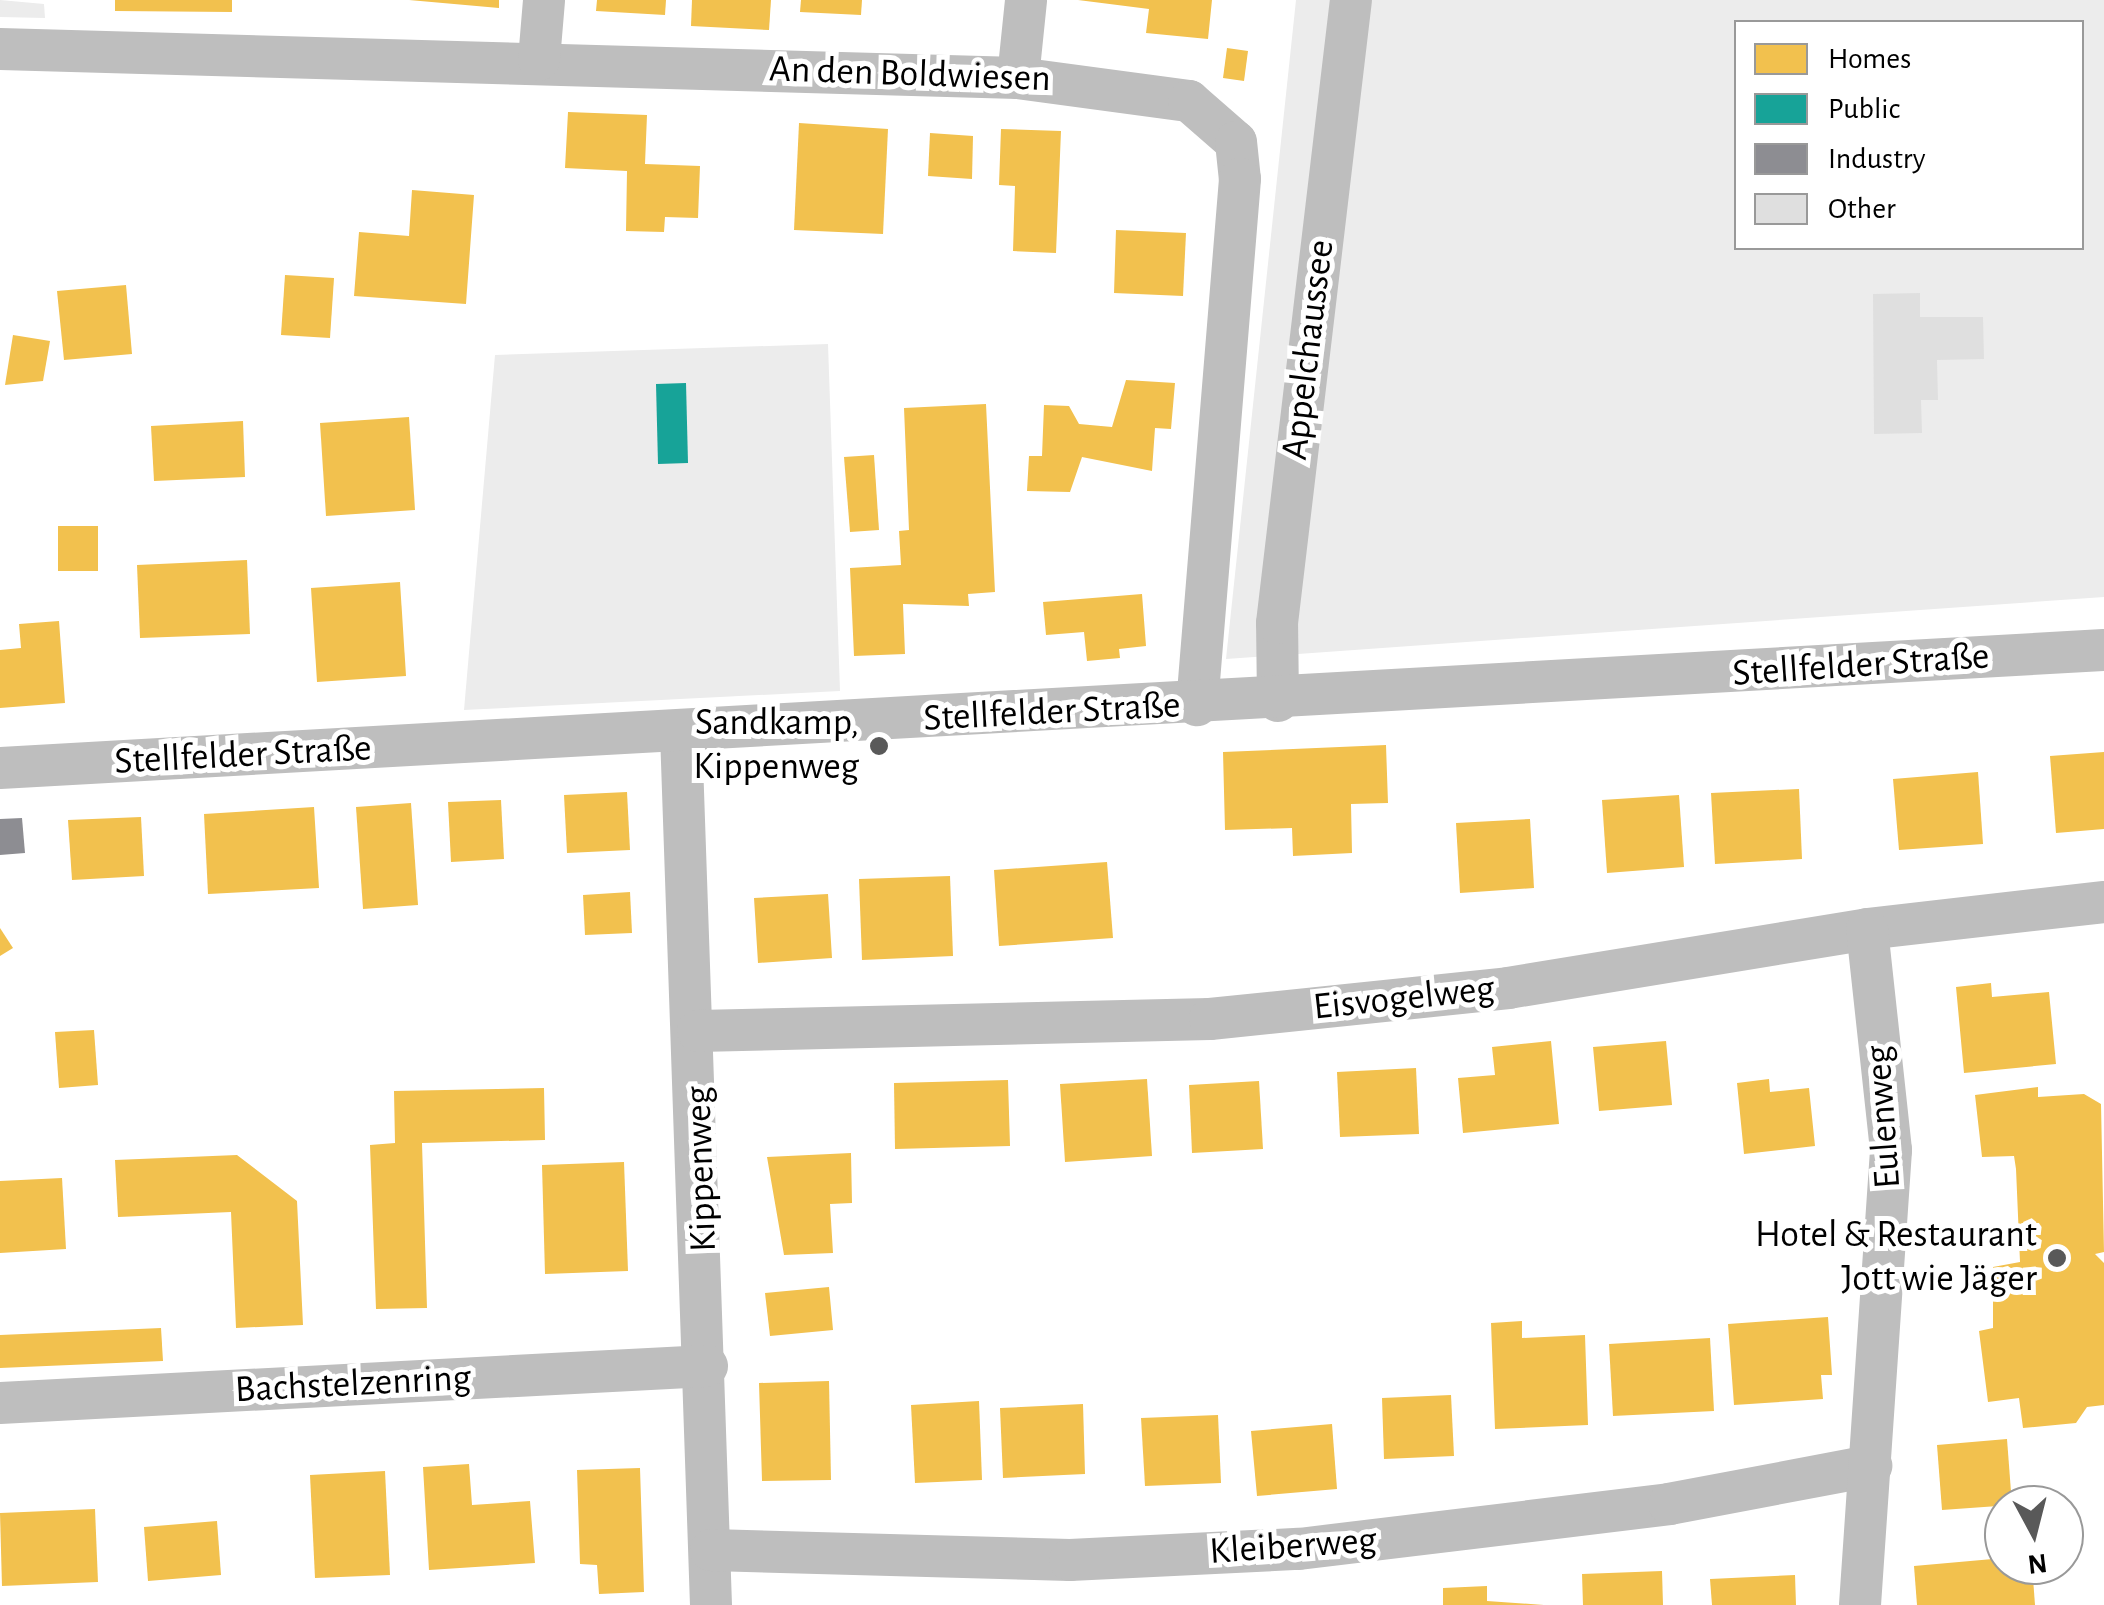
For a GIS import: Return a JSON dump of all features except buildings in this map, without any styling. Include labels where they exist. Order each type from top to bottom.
[{"type":"street","points":[[539,60],[544,0]]},
{"type":"street","points":[[1018,78],[1026,0]]},
{"type":"street","name":"Appelchaussee","points":[[1278,701],[1277,623],[1351,0]]},
{"type":"street","name":"An den Boldwiesen","points":[[0,49],[539,60],[1018,78],[1189,101],[1236,142],[1197,705]]},
{"type":"street","name":"Stellfelder Straße","points":[[0,768],[1278,701],[2104,650]]},
{"type":"street","name":"Kippenweg","points":[[681,734],[698,1030],[712,1605]]},
{"type":"street","name":"Eisvogelweg","points":[[698,1030],[1210,1018],[1508,988],[1867,929],[2104,902]]},
{"type":"street","name":"Eulenweg","points":[[1860,1605],[1891,1150],[1867,929]]},
{"type":"street","name":"Bachstelzenring","points":[[0,1403],[707,1366]]},
{"type":"street","name":"Kleiberweg","points":[[710,1550],[1070,1560],[1298,1549],[1650,1507],[1871,1466]]},
{"type":"shaded area","points":[[0,0],[44,4],[45,18],[0,17]]},
{"type":"shaded area","points":[[1296,0],[2104,0],[2104,597],[1226,659]]},
{"type":"shaded area","points":[[828,344],[840,691],[464,710],[495,355]]},
{"type":"place","name":"Sandkamp, Kippenweg","points":[[879,746]]},
{"type":"place","name":"Hotel & Restaurant Jott wie Jäger","points":[[2057,1258]]}]
